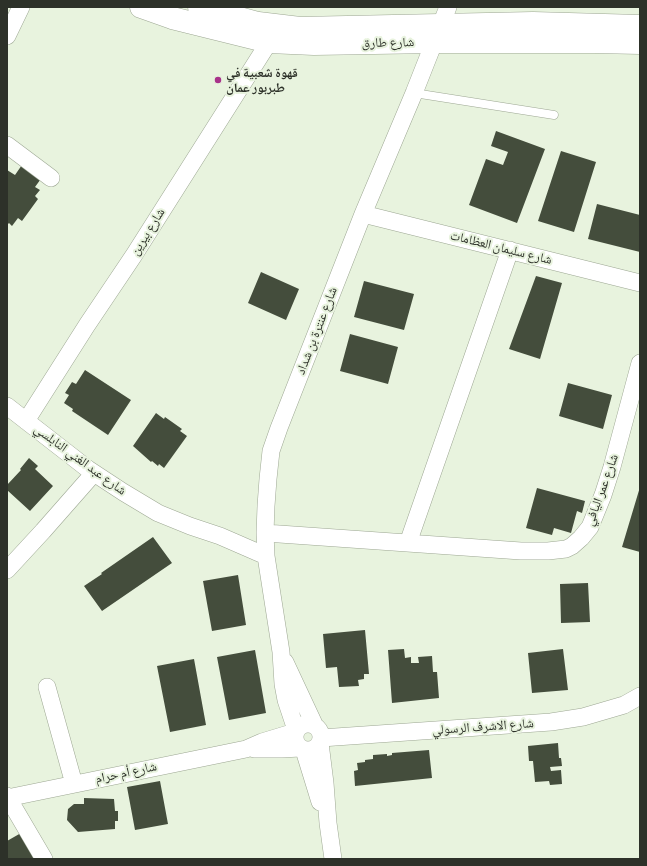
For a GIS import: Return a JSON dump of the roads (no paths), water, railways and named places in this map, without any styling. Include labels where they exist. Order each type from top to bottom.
[{"type":"street","name":"شارع طارق","points":[[141,7],[172,18],[269,42],[348,44],[441,25]]},
{"type":"street","name":"شارع طارق","points":[[199,7],[258,24],[294,28],[315,29],[441,25],[639,28]]},
{"type":"street","points":[[7,36],[17,9]]},
{"type":"street","name":"شارع عنترة بن شداد","points":[[296,731],[285,694],[281,668],[281,652],[266,556],[265,533],[271,451],[363,214],[441,25]]},
{"type":"street","name":"شارع بيرين","points":[[26,421],[86,325],[134,255],[269,42]]},
{"type":"street","points":[[7,145],[51,178]]},
{"type":"street","name":"شارع سليمان العظامات","points":[[363,214],[640,284]]},
{"type":"street","points":[[408,543],[510,250]]},
{"type":"street","name":"شارع عمر اليافي","points":[[265,533],[521,551],[548,551],[572,546],[590,527],[601,500],[612,467],[640,363]]},
{"type":"street","name":"شارع عبد الغني النابلسي","points":[[7,406],[94,473],[158,513],[220,536],[266,556]]},
{"type":"street","points":[[7,570],[94,473]]},
{"type":"street","name":"شارع عنترة بن شداد","points":[[281,652],[318,735],[333,859]]},
{"type":"street","points":[[47,688],[74,784]]},
{"type":"street","name":"شارع الاشرف الرسولي","points":[[318,735],[551,722],[583,718],[624,705],[640,696]]},
{"type":"street","points":[[304,724],[318,735],[316,748],[310,750],[302,749],[296,744],[294,738],[299,726],[304,724]]},
{"type":"street","name":"شارع أم حرام","points":[[246,749],[296,731]]},
{"type":"street","name":"شارع أم حرام","points":[[7,797],[246,749],[302,749]]},
{"type":"street","name":"شارع عنترة بن شداد","points":[[302,749],[314,787],[328,823]]},
{"type":"street","points":[[7,797],[44,859]]},
{"type":"lane","points":[[414,93],[554,115]]},
{"type":"place","name":"قهوة شعبية في طبربور عمان","points":[[218,80]]}]
